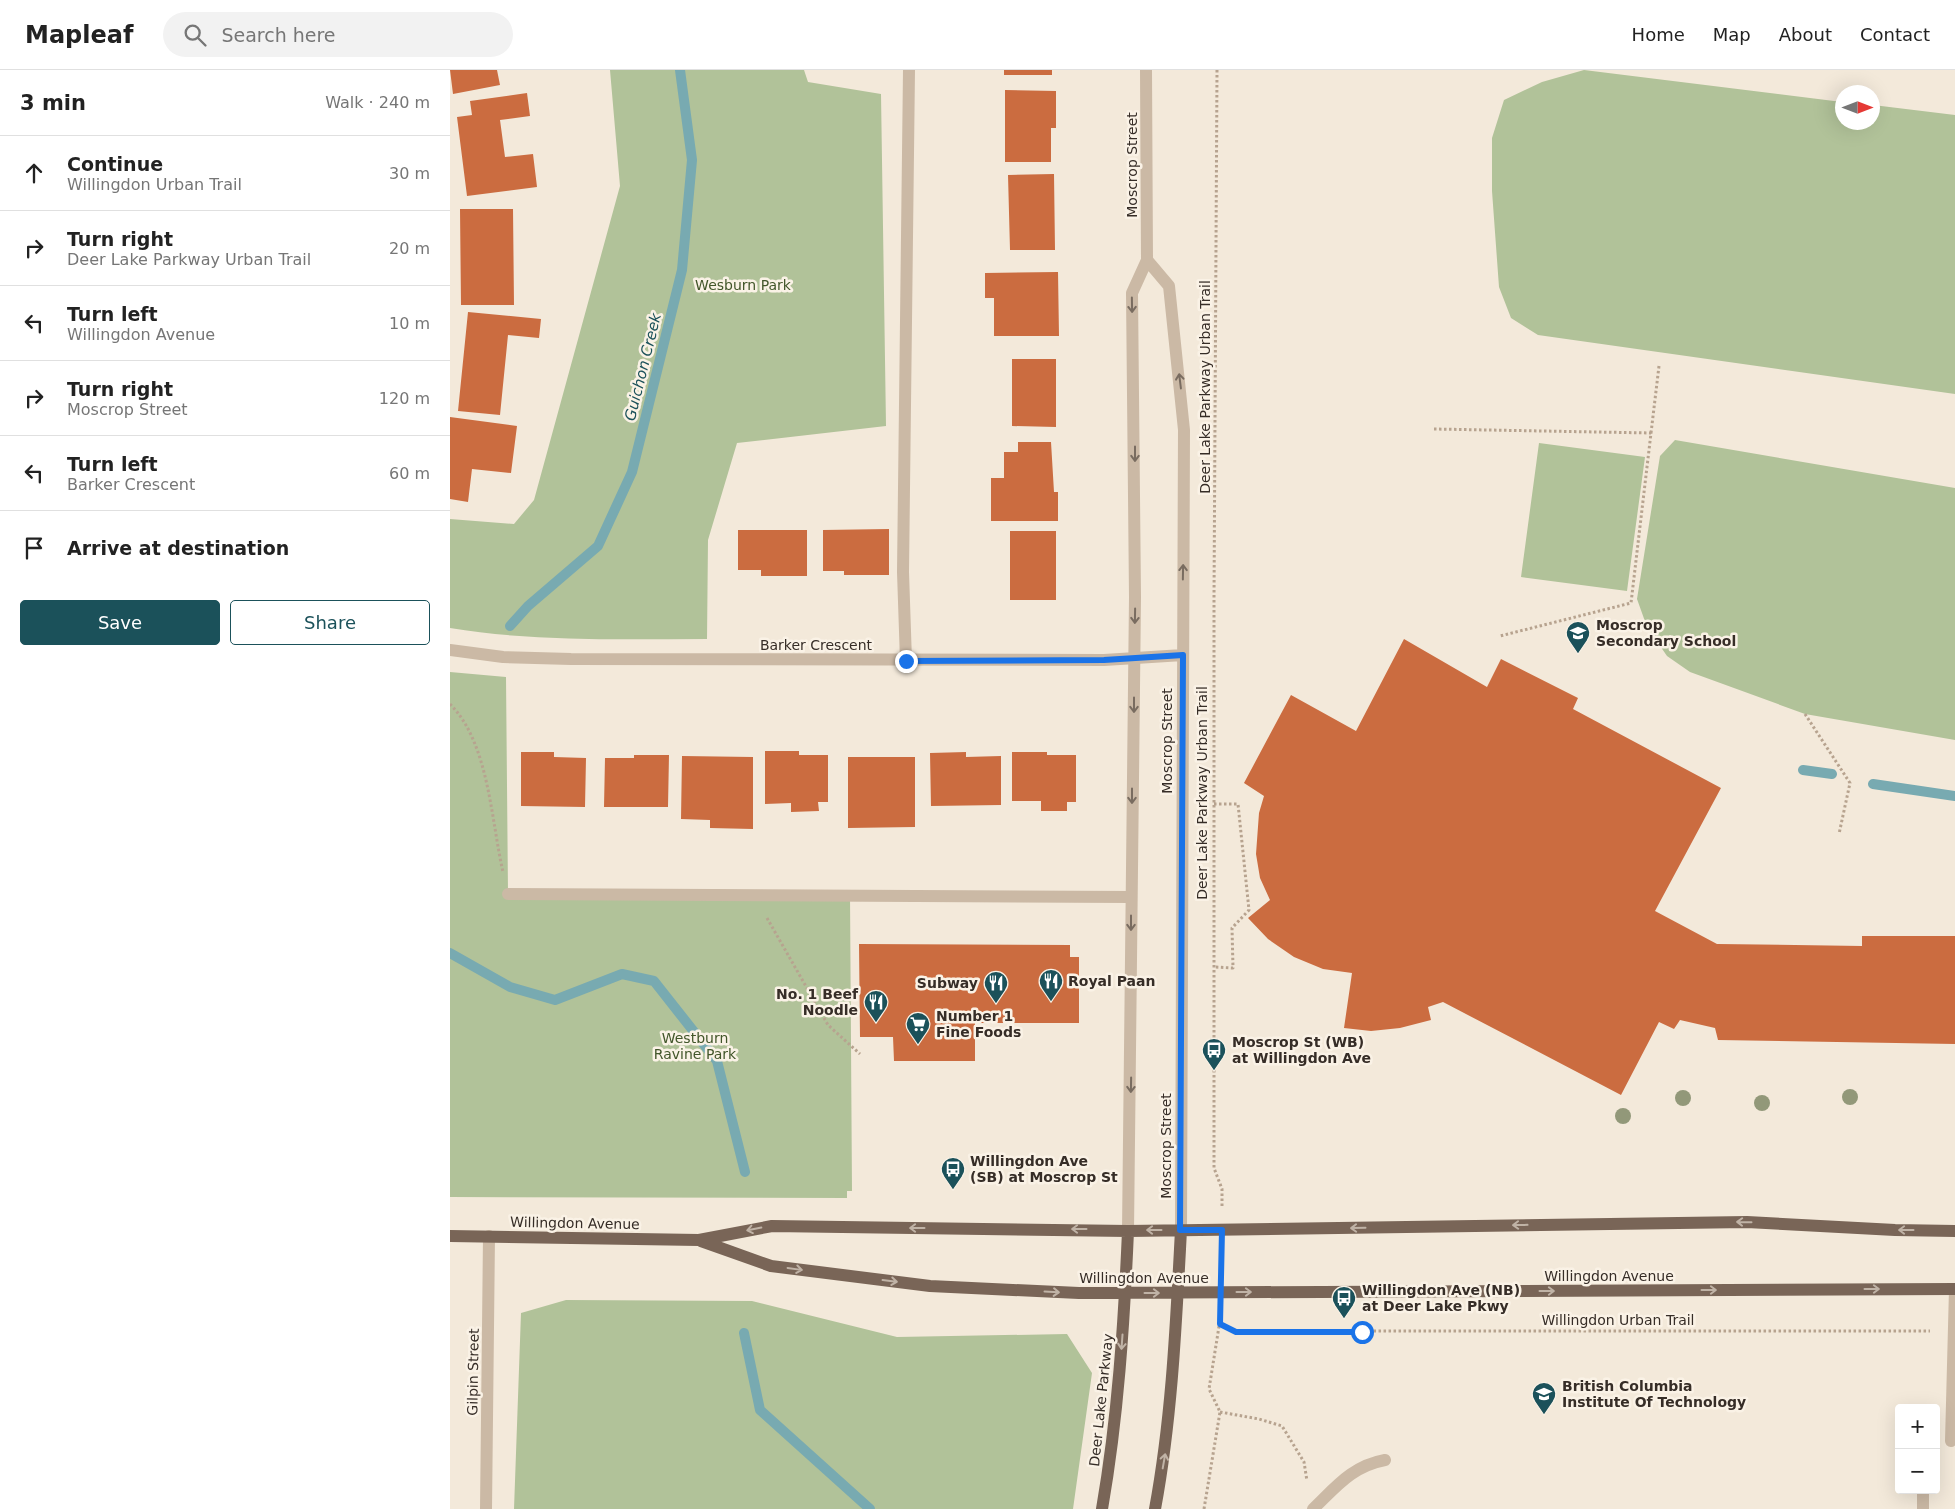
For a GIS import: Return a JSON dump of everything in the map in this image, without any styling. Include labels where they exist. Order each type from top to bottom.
[{"type":"main road","name":"Willingdon Avenue","points":[[450,1236],[699,1240],[772,1226],[1128,1231],[1748,1222],[1895,1230],[1955,1231]]},
{"type":"main road","points":[[1155,1509],[1166,1445],[1176,1344],[1180,1230]]},
{"type":"main road","name":"Deer Lake Parkway","points":[[1102,1509],[1112,1450],[1126,1293],[1128,1231]]},
{"type":"main road","name":"Willingdon Avenue","points":[[699,1240],[772,1266],[930,1286],[1079,1293],[1955,1289]]},
{"type":"street","points":[[906,661],[903,572],[909,70]]},
{"type":"street","name":"Moscrop Street","points":[[1128,1231],[1132,1036],[1131,897],[1134,658],[1132,293],[1147,260],[1146,70]]},
{"type":"street","name":"Moscrop Street","points":[[1147,260],[1169,286],[1183,406],[1180,1230]]},
{"type":"street","name":"Barker Crescent","points":[[450,650],[503,657],[571,659],[1104,660],[1183,655]]},
{"type":"street","points":[[508,894],[1131,897]]},
{"type":"street","name":"Gilpin Street","points":[[486,1509],[489,1236]]},
{"type":"street","points":[[1952,1440],[1955,1289]]},
{"type":"street","points":[[1312,1509],[1341,1482],[1366,1464],[1384,1460]]},
{"type":"street","points":[[1923,1494],[1923,1509]]},
{"type":"path","name":"Deer Lake Parkway Urban Trail","points":[[1217,70],[1214,1168],[1222,1189],[1222,1230],[1220,1324],[1209,1389],[1220,1412]]},
{"type":"path","points":[[1500,636],[1631,603],[1659,366]]},
{"type":"path","points":[[1434,429],[1651,433]]},
{"type":"path","points":[[450,704],[462,716],[481,762],[508,894]]},
{"type":"path","points":[[1805,714],[1850,783],[1839,834]]},
{"type":"path","points":[[1214,804],[1238,804],[1249,910],[1232,928],[1233,968],[1214,967]]},
{"type":"path","points":[[753,894],[828,1025],[860,1054]]},
{"type":"path","name":"Willingdon Urban Trail","points":[[1220,1324],[1236,1332],[1928,1331]]},
{"type":"path","points":[[1204,1509],[1220,1412],[1259,1419],[1282,1426],[1304,1462],[1308,1490]]},
{"type":"green space","name":"Wesburn Park","points":[[610,70],[804,70],[808,82],[881,94],[886,426],[737,443],[708,540],[707,639],[546,638],[450,628],[450,519],[514,524],[534,500],[620,186]]},
{"type":"green space","points":[[1584,70],[1835,101],[1835,130],[1880,130],[1880,106],[1955,115],[1955,394],[1538,335],[1511,318],[1499,287],[1492,191],[1492,138],[1504,100],[1542,82]]},
{"type":"green space","points":[[1675,440],[1955,488],[1955,740],[1805,714],[1690,672],[1667,656],[1647,627],[1637,599],[1660,456]]},
{"type":"green space","points":[[1539,443],[1645,457],[1627,591],[1521,577]]},
{"type":"green space","name":"Westburn Ravine Park","points":[[450,672],[506,677],[508,894],[850,895],[852,1191],[847,1191],[847,1198],[450,1197]]},
{"type":"green space","points":[[566,1300],[752,1301],[897,1337],[1067,1334],[1092,1373],[1073,1509],[514,1509],[521,1313]]},
{"type":"building","points":[[450,70],[497,70],[500,85],[453,94]]},
{"type":"building","points":[[1004,70],[1052,70],[1052,75],[1004,75]]},
{"type":"building","points":[[1005,90],[1056,91],[1056,128],[1051,128],[1051,162],[1005,162]]},
{"type":"building","points":[[527,93],[530,116],[500,120],[505,157],[533,154],[537,187],[467,196],[457,117],[472,115],[470,101]]},
{"type":"building","points":[[1054,174],[1055,250],[1010,250],[1008,175]]},
{"type":"building","points":[[460,209],[513,209],[514,305],[461,305]]},
{"type":"building","points":[[1058,272],[1059,336],[994,336],[994,298],[985,298],[985,273]]},
{"type":"building","points":[[468,312],[541,319],[539,338],[508,335],[500,415],[458,411]]},
{"type":"building","points":[[1012,359],[1056,359],[1056,427],[1012,426]]},
{"type":"building","points":[[450,417],[517,426],[511,473],[472,469],[468,502],[450,499]]},
{"type":"building","points":[[1018,442],[1051,442],[1054,492],[1058,492],[1058,521],[991,521],[991,478],[1004,478],[1004,452],[1018,452]]},
{"type":"building","points":[[889,529],[889,575],[844,575],[844,571],[823,571],[823,530]]},
{"type":"building","points":[[738,530],[807,530],[807,576],[761,576],[761,570],[738,570]]},
{"type":"building","points":[[1010,531],[1056,531],[1056,600],[1010,600]]},
{"type":"building","points":[[1404,639],[1487,687],[1501,659],[1578,698],[1573,709],[1721,788],[1655,911],[1717,944],[1862,946],[1862,936],[1955,936],[1955,1044],[1718,1040],[1715,1028],[1680,1020],[1674,1029],[1659,1022],[1621,1095],[1443,1002],[1428,1007],[1431,1020],[1400,1028],[1371,1031],[1344,1028],[1352,973],[1323,969],[1294,957],[1268,939],[1248,918],[1270,900],[1260,878],[1256,854],[1259,813],[1264,796],[1244,783],[1291,695],[1356,731]]},
{"type":"building","points":[[765,751],[799,751],[799,755],[828,755],[828,802],[818,802],[819,811],[791,812],[791,803],[765,804]]},
{"type":"building","points":[[521,752],[554,752],[554,757],[586,758],[585,807],[521,806]]},
{"type":"building","points":[[966,752],[966,757],[1001,756],[1001,805],[931,806],[930,753]]},
{"type":"building","points":[[1012,752],[1047,752],[1047,755],[1076,755],[1076,802],[1067,802],[1067,811],[1041,811],[1041,801],[1012,801]]},
{"type":"building","points":[[634,755],[669,755],[668,807],[604,807],[605,758],[634,758]]},
{"type":"building","points":[[682,756],[753,757],[753,829],[710,828],[710,820],[681,819]]},
{"type":"building","points":[[848,757],[915,757],[915,827],[848,828]]},
{"type":"building","points":[[859,944],[1070,945],[1070,957],[1079,957],[1079,1023],[975,1023],[975,1061],[894,1061],[893,1037],[860,1037]]},
{"type":"waterway","name":"Guichon Creek","points":[[510,626],[528,606],[598,546],[632,472],[682,270],[692,160],[680,70]]},
{"type":"waterway","points":[[1803,770],[1832,774]]},
{"type":"waterway","points":[[1873,784],[1955,796]]},
{"type":"waterway","points":[[450,953],[510,987],[555,1000],[622,974],[654,981],[717,1061],[745,1172]]},
{"type":"waterway","points":[[744,1333],[760,1410],[870,1509]]},
{"type":"place","name":"Moscrop Secondary School","points":[[1578,654]]},
{"type":"place","name":"Royal Paan","points":[[1051,1002]]},
{"type":"place","name":"Subway","points":[[996,1004]]},
{"type":"place","name":"No. 1 Beef Noodle","points":[[876,1023]]},
{"type":"place","name":"Number 1 Fine Foods","points":[[918,1045]]},
{"type":"place","name":"Moscrop St (WB) at Willingdon Ave","points":[[1214,1071]]},
{"type":"place","name":"Willingdon Ave (SB) at Moscrop St","points":[[953,1190]]},
{"type":"place","name":"Willingdon Ave (NB) at Deer Lake Pkwy","points":[[1344,1319]]},
{"type":"place","name":"British Columbia Institute Of Technology","points":[[1544,1415]]},
{"type":"route","points":[[906,661],[1104,660],[1183,655],[1180,1230],[1222,1230],[1220,1324],[1236,1332],[1362,1332]]}]
